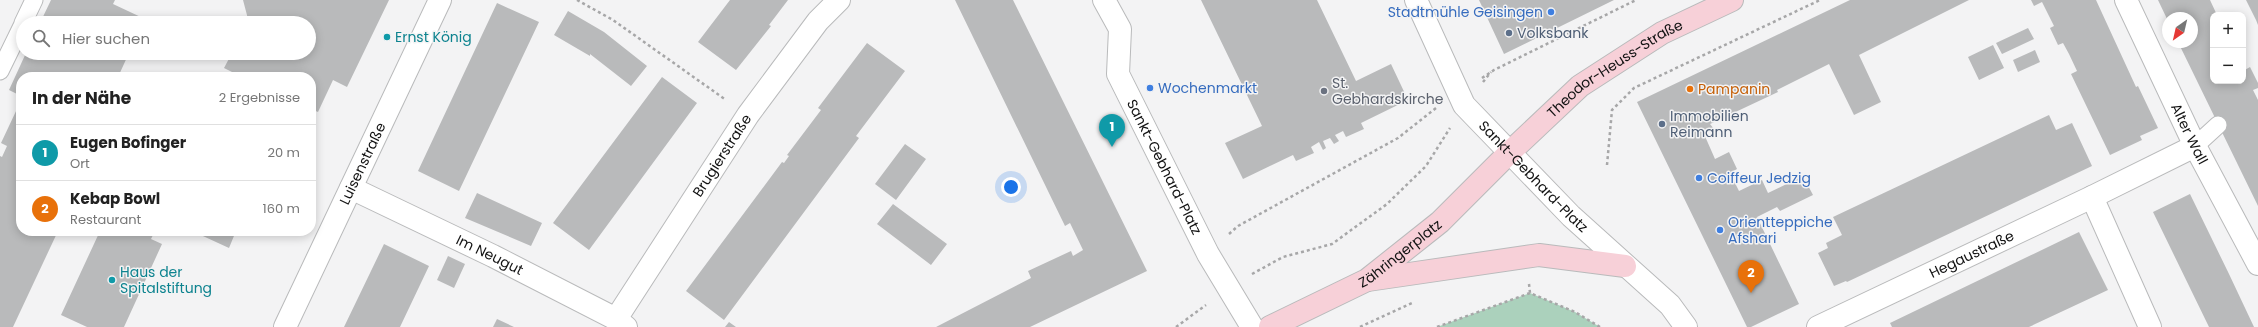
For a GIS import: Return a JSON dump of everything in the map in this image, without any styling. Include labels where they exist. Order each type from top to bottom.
[{"type":"main road","name":"Theodor-Heuss-Straße","points":[[1509,153],[1580,86],[1662,33],[1732,0]]},
{"type":"main road","name":"Zähringerplatz","points":[[1270,327],[1367,280],[1440,222],[1509,153]]},
{"type":"main road","points":[[1367,280],[1539,255],[1625,266]]},
{"type":"street","name":"Luisenstraße","points":[[285,327],[440,0]]},
{"type":"street","name":"Brugierstraße","points":[[621,323],[748,115],[818,21],[839,0]]},
{"type":"street","name":"Sankt-Gebhard-Platz","points":[[1104,0],[1120,29],[1118,74],[1208,254],[1230,287],[1252,327]]},
{"type":"street","name":"Sankt-Gebhard-Platz","points":[[1416,0],[1461,99],[1509,153],[1571,216],[1670,305],[1686,327]]},
{"type":"street","name":"Alter Wall","points":[[2126,0],[2195,146],[2258,264]]},
{"type":"street","name":"Hegaustraße","points":[[1818,327],[1855,319],[2092,197],[2195,146]]},
{"type":"street","name":"Im Neugut","points":[[351,188],[493,256],[621,323]]},
{"type":"street","points":[[2092,197],[2150,327]]},
{"type":"lane","points":[[26,16],[34,0]]},
{"type":"lane","points":[[0,72],[16,38]]},
{"type":"lane","points":[[2195,146],[2218,125]]},
{"type":"path","points":[[577,0],[613,20],[748,115]]},
{"type":"path","points":[[1176,327],[1230,287],[1283,257],[1332,244],[1388,204],[1426,166],[1461,99],[1494,70],[1636,0]]},
{"type":"path","points":[[1607,165],[1612,110],[1634,88],[1820,0]]},
{"type":"path","points":[[1208,254],[1238,226],[1398,138],[1441,104],[1461,99],[1494,70]]},
{"type":"path","points":[[1437,327],[1530,293],[1575,312],[1600,327]]},
{"type":"green space","points":[[1530,293],[1575,312],[1600,327],[1437,327]]},
{"type":"building","points":[[51,0],[115,0],[113,4],[139,16],[43,16]]},
{"type":"building","points":[[243,0],[389,0],[347,87],[333,80],[318,112],[316,111],[316,72],[232,72],[224,68],[228,60],[316,60],[316,16],[247,16]]},
{"type":"building","points":[[730,0],[788,0],[769,25],[771,26],[736,70],[698,42]]},
{"type":"building","points":[[955,0],[1013,0],[1147,271],[1030,327],[936,327],[1031,278],[1028,271],[1071,251],[1073,256],[1083,250],[1070,223],[1065,226]]},
{"type":"building","name":"St. Gebhardskirche","points":[[1201,0],[1317,0],[1356,81],[1391,64],[1408,100],[1361,123],[1364,129],[1346,137],[1343,131],[1335,135],[1339,141],[1334,144],[1330,138],[1323,141],[1326,148],[1323,150],[1319,142],[1311,147],[1314,153],[1296,161],[1293,155],[1243,179],[1225,143],[1262,126]]},
{"type":"building","points":[[1479,0],[1614,0],[1504,54]]},
{"type":"building","points":[[1850,0],[1969,0],[1859,55],[1881,102],[1854,115],[1829,64],[1777,90],[1778,92],[1710,124],[1714,129],[1704,134],[1715,159],[1729,152],[1737,169],[1730,173],[1739,191],[1762,180],[1768,193],[1803,176],[1813,195],[1780,211],[1777,207],[1757,217],[1799,304],[1751,327],[1747,327],[1637,102]]},
{"type":"building","points":[[2031,0],[2096,0],[2136,87],[2138,86],[2158,128],[2140,136],[2142,140],[2110,155],[2071,74],[2077,71],[2069,54],[2063,43],[2058,45],[2050,28],[2054,26],[2042,2],[2034,6]]},
{"type":"building","points":[[2158,0],[2210,0],[2216,12],[2210,12],[2210,84],[2246,84],[2246,69],[2250,67],[2258,83],[2258,88],[2253,90],[2258,100],[2258,206],[2181,48],[2198,48],[2198,12],[2164,12]]},
{"type":"building","points":[[2246,0],[2258,0],[2258,25],[2256,20]]},
{"type":"building","points":[[497,3],[539,22],[459,191],[418,171]]},
{"type":"building","points":[[568,11],[604,32],[647,66],[631,86],[590,54],[590,56],[554,35]]},
{"type":"building","points":[[2028,28],[2034,39],[2002,54],[1996,43]]},
{"type":"building","points":[[867,43],[905,71],[856,136],[859,138],[724,320],[686,291],[782,162],[784,163],[789,156],[787,155],[821,110],[818,108]]},
{"type":"building","points":[[1993,45],[2004,68],[1979,80],[1968,57]]},
{"type":"building","points":[[2035,50],[2040,62],[2018,72],[2013,60]]},
{"type":"building","points":[[23,60],[126,60],[120,72],[17,72]]},
{"type":"building","points":[[16,75],[16,94],[9,90]]},
{"type":"building","points":[[662,77],[697,103],[589,250],[553,223]]},
{"type":"building","points":[[16,111],[16,236],[56,236],[13,327],[0,327],[0,156],[2,157],[7,146],[1,143]]},
{"type":"building","points":[[2049,115],[2056,130],[2072,123],[2092,166],[1847,282],[1846,281],[1834,286],[1818,253],[1828,248],[1826,243],[1842,235],[1833,217]]},
{"type":"building","points":[[905,144],[926,159],[896,200],[875,184]]},
{"type":"building","points":[[477,193],[542,223],[531,246],[465,218]]},
{"type":"building","points":[[2190,194],[2254,327],[2209,327],[2153,212]]},
{"type":"building","points":[[893,204],[947,244],[931,265],[877,224]]},
{"type":"building","points":[[2079,232],[2108,290],[2029,327],[1892,327],[1890,323]]},
{"type":"building","name":"Haus der Spitalstiftung","points":[[98,236],[152,236],[151,239],[162,244],[124,327],[87,327],[61,315]]},
{"type":"building","points":[[203,236],[234,236],[229,248]]},
{"type":"building","points":[[384,244],[429,266],[400,327],[344,327]]},
{"type":"building","points":[[448,256],[465,264],[454,288],[437,280]]},
{"type":"building","points":[[497,319],[514,327],[493,327]]},
{"type":"building","points":[[729,322],[736,327],[725,327]]},
{"type":"place","name":"Stadtmühle Geisingen","points":[[1551,12]]},
{"type":"place","name":"Volksbank","points":[[1509,33]]},
{"type":"place","name":"Ernst König","points":[[387,37]]},
{"type":"place","name":"Wochenmarkt","points":[[1150,88]]},
{"type":"place","name":"Pampanin","points":[[1690,89]]},
{"type":"place","name":"St. Gebhardskirche","points":[[1324,91]]},
{"type":"place","name":"Immobilien Reimann","points":[[1662,124]]},
{"type":"place","name":"Eugen Bofinger","points":[[1112,147]]},
{"type":"place","name":"Coiffeur Jedzig","points":[[1699,178]]},
{"type":"place","name":"Orientteppiche Afshari","points":[[1720,230]]},
{"type":"place","name":"Haus der Spitalstiftung","points":[[112,280]]},
{"type":"place","name":"Kebap Bowl","points":[[1751,293]]}]
